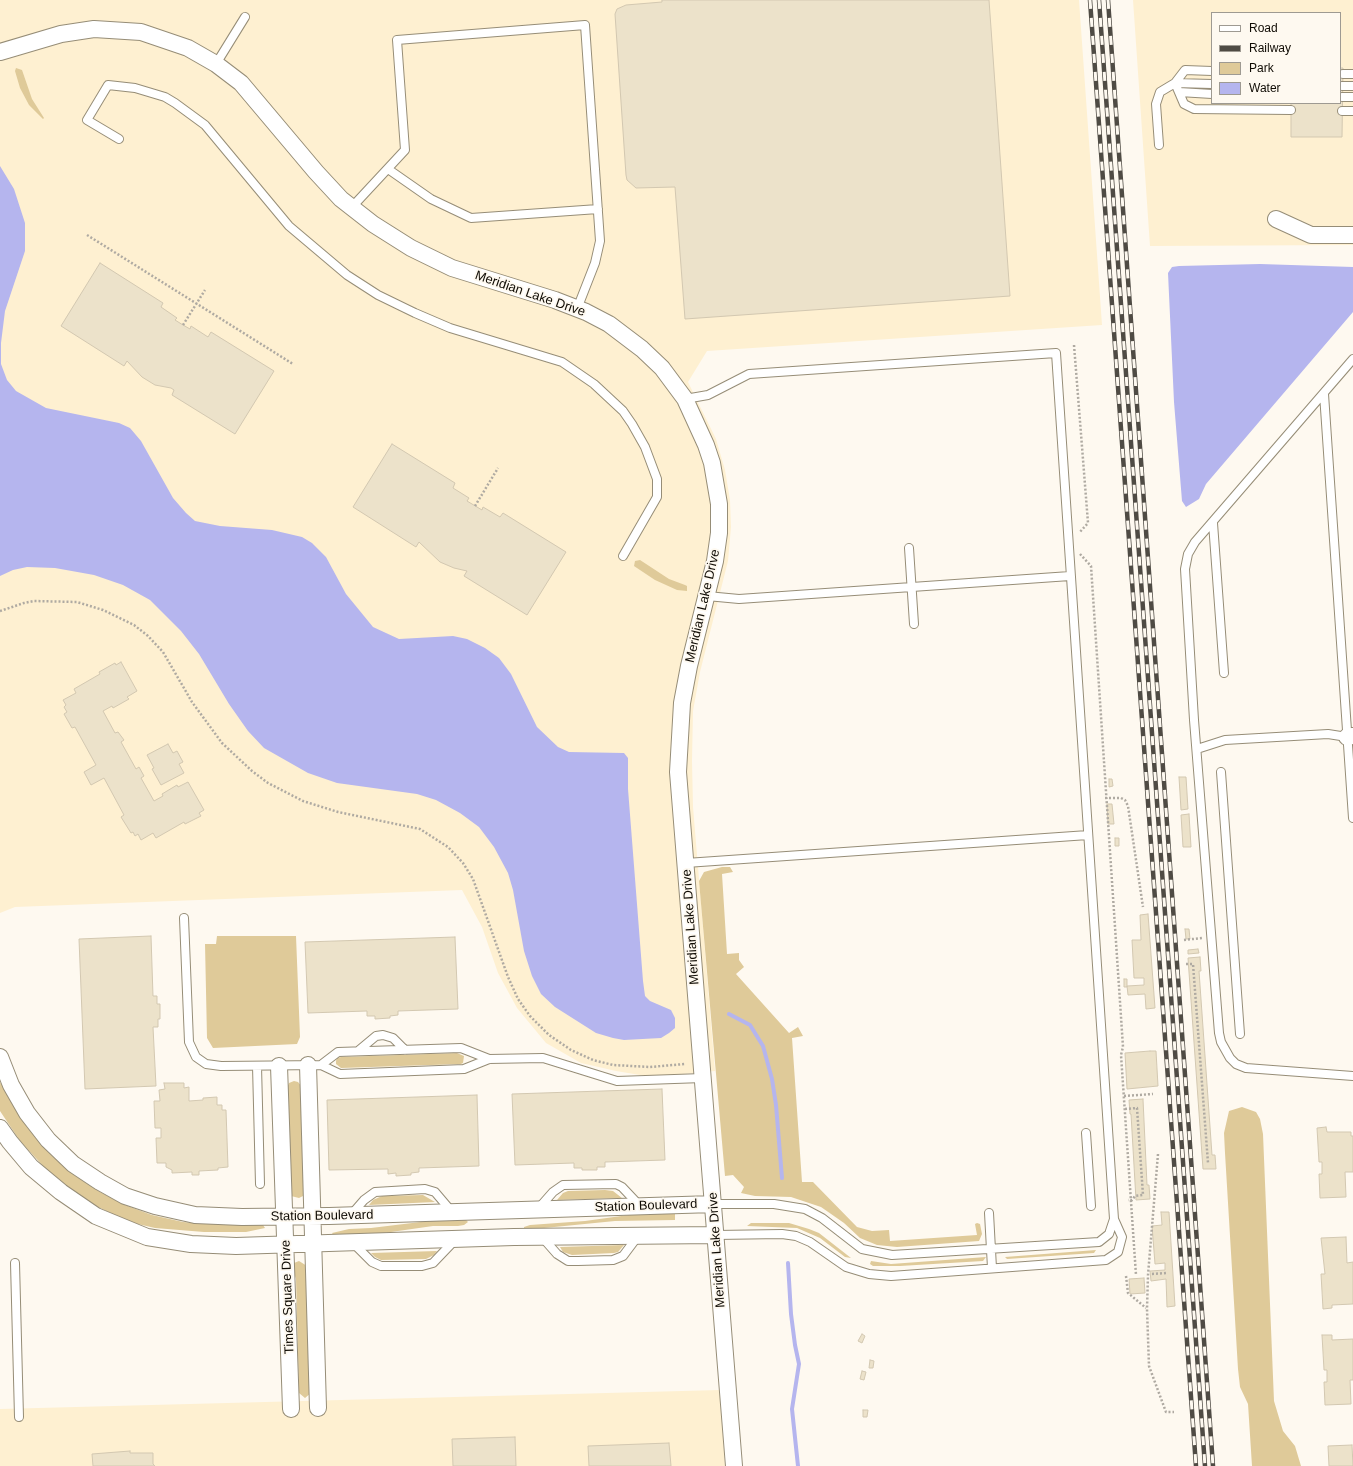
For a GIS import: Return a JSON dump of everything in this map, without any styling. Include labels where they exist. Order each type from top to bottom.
[{"type":"street","name":"Meridian Lake Drive","points":[[0,52],[61,34],[83,30],[110,29],[141,32],[166,39],[188,48],[216,64],[242,83],[316,172],[341,199],[391,237],[431,258],[469,273],[555,300],[609,324],[642,348],[662,368],[685,399],[710,457],[718,504],[719,533],[715,561],[688,666],[682,703],[678,772],[734,1466]]},
{"type":"street","points":[[1276,219],[1311,235],[1353,235]]},
{"type":"street","name":"Station Boulevard","points":[[0,1057],[11,1085],[27,1113],[48,1140],[73,1164],[100,1182],[126,1196],[155,1206],[195,1214],[285,1217],[453,1213],[639,1205],[714,1204]]},
{"type":"street","name":"Times Square Drive","points":[[314,1065],[313,1216],[318,1408]]},
{"type":"street","name":"Times Square Drive","points":[[280,1066],[291,1409]]},
{"type":"street","name":"Station Boulevard","points":[[0,1128],[5,1141],[31,1166],[61,1192],[96,1216],[148,1237],[192,1244],[236,1246],[542,1236],[716,1235]]},
{"type":"lane","points":[[216,64],[245,17]]},
{"type":"lane","points":[[352,207],[405,150],[397,40],[585,25],[598,209],[598,251],[577,309]]},
{"type":"lane","points":[[1175,83],[1185,70],[1211,71]]},
{"type":"lane","points":[[1343,74],[1353,74]]},
{"type":"lane","points":[[1175,83],[1184,104],[1194,109],[1291,110]]},
{"type":"lane","points":[[1159,145],[1156,104],[1158,96],[1165,87],[1175,83],[1211,84]]},
{"type":"lane","points":[[119,139],[87,120],[108,85],[135,88],[170,100],[205,125],[276,212],[318,252],[347,275],[378,295],[415,313],[450,328],[562,362],[594,384],[618,406],[632,424],[645,447],[657,479],[657,497],[623,556]]},
{"type":"lane","points":[[1342,86],[1353,86]]},
{"type":"lane","points":[[1179,92],[1211,94]]},
{"type":"lane","points":[[1342,97],[1353,97]]},
{"type":"lane","points":[[1342,111],[1353,111]]},
{"type":"lane","points":[[388,169],[431,199],[471,218],[598,209]]},
{"type":"lane","points":[[685,399],[708,395],[749,374],[1056,353],[1114,1219],[1122,1237],[1118,1252],[1106,1260],[891,1276],[868,1274],[846,1267],[810,1242],[796,1236],[782,1234],[716,1235]]},
{"type":"lane","points":[[1353,359],[1213,523],[1195,542],[1186,561],[1197,749],[1219,1033],[1225,1051],[1236,1064],[1246,1068],[1353,1076]]},
{"type":"lane","points":[[1324,394],[1350,736],[1353,818]]},
{"type":"lane","points":[[1213,523],[1224,673]]},
{"type":"lane","points":[[909,548],[914,624]]},
{"type":"lane","points":[[707,596],[740,599],[1070,576]]},
{"type":"lane","points":[[1197,749],[1225,740],[1328,734],[1350,736]]},
{"type":"lane","points":[[1221,772],[1240,1034]]},
{"type":"lane","points":[[686,863],[1088,835]]},
{"type":"lane","points":[[184,918],[189,1042],[196,1057],[206,1064],[221,1066],[314,1065],[340,1074],[456,1070],[464,1069],[489,1059],[543,1058],[616,1081],[703,1078]]},
{"type":"lane","points":[[358,1051],[376,1036],[383,1035],[393,1038],[405,1050]]},
{"type":"lane","points":[[314,1065],[338,1052],[358,1051],[461,1048],[489,1059]]},
{"type":"lane","points":[[257,1066],[260,1184]]},
{"type":"lane","points":[[1086,1133],[1091,1206]]},
{"type":"lane","points":[[537,1210],[553,1192],[562,1185],[616,1184],[622,1187],[639,1205]]},
{"type":"lane","points":[[351,1215],[364,1200],[375,1192],[425,1189],[435,1192],[453,1213]]},
{"type":"lane","points":[[714,1204],[774,1204],[805,1209],[822,1218],[862,1250],[881,1254],[910,1254],[1099,1242],[1109,1234],[1114,1219]]},
{"type":"lane","points":[[989,1213],[992,1268]]},
{"type":"lane","points":[[542,1236],[557,1254],[568,1261],[578,1262],[613,1260],[623,1256],[639,1236]]},
{"type":"lane","points":[[353,1243],[372,1262],[381,1266],[422,1266],[433,1263],[455,1239]]},
{"type":"lane","points":[[15,1263],[19,1417]]},
{"type":"path","points":[[87,235],[293,364]]},
{"type":"path","points":[[183,325],[205,290]]},
{"type":"path","points":[[1074,345],[1088,523],[1079,533],[1079,540]]},
{"type":"path","points":[[475,506],[498,468]]},
{"type":"path","points":[[1080,547],[1080,554],[1091,566],[1105,798],[1123,1047],[1121,1055],[1136,1275]]},
{"type":"path","points":[[0,611],[24,602],[77,602],[103,610],[134,625],[148,636],[162,652],[196,708],[222,743],[252,771],[268,783],[303,801],[338,812],[420,829],[437,838],[448,847],[463,862],[473,879],[503,964],[518,999],[530,1016],[549,1035],[571,1050],[593,1060],[613,1065],[650,1067],[685,1064]]},
{"type":"path","points":[[1105,798],[1121,798],[1125,800],[1128,806],[1144,907]]},
{"type":"path","points":[[1186,964],[1193,964],[1208,1163]]},
{"type":"path","points":[[1124,1096],[1154,1094]]},
{"type":"path","points":[[1125,1109],[1137,1108],[1143,1195],[1135,1196],[1130,1200]]},
{"type":"path","points":[[1158,1154],[1148,1275],[1147,1309],[1149,1366],[1166,1412],[1174,1412]]},
{"type":"path","points":[[1152,1274],[1167,1273]]},
{"type":"path","points":[[1126,1276],[1128,1294],[1147,1309]]},
{"type":"shaded area","points":[[0,0],[1079,0],[1102,325],[707,351],[688,382],[716,439],[725,470],[730,500],[731,527],[728,561],[700,672],[693,711],[693,807],[715,1071],[652,1077],[581,1063],[546,1043],[517,1008],[498,973],[482,927],[462,890],[15,907],[0,913]]},
{"type":"shaded area","points":[[1133,0],[1353,0],[1353,245],[1150,246]]},
{"type":"shaded area","points":[[720,1390],[725,1466],[0,1466],[0,1409]]},
{"type":"green space","points":[[16,68],[22,70],[32,99],[44,118],[43,119],[29,105],[20,88],[15,71]]},
{"type":"green space","points":[[640,560],[669,579],[687,586],[687,591],[677,590],[655,580],[634,566],[635,561]]},
{"type":"green space","points":[[722,867],[730,867],[733,872],[722,874],[727,954],[739,953],[739,960],[744,967],[736,974],[789,1033],[798,1027],[803,1036],[792,1038],[802,1182],[813,1182],[857,1227],[872,1231],[889,1230],[890,1241],[977,1235],[975,1224],[977,1223],[980,1224],[982,1234],[979,1241],[897,1247],[877,1245],[860,1238],[844,1223],[821,1207],[791,1197],[755,1196],[741,1193],[744,1187],[733,1175],[725,1176],[699,881],[704,872]]},
{"type":"green space","points":[[217,936],[296,936],[300,1037],[297,1044],[213,1048],[207,1038],[205,944],[216,944]]},
{"type":"green space","points":[[457,1053],[464,1056],[463,1063],[461,1064],[341,1068],[336,1064],[337,1058],[341,1057]]},
{"type":"green space","points":[[294,1081],[298,1082],[302,1087],[305,1192],[303,1196],[299,1198],[291,1196],[287,1088],[289,1083]]},
{"type":"green space","points":[[0,1082],[27,1127],[49,1153],[74,1175],[100,1192],[125,1205],[152,1215],[183,1222],[206,1224],[256,1224],[263,1225],[265,1228],[246,1232],[204,1232],[155,1228],[129,1222],[86,1201],[45,1168],[20,1141],[0,1111]]},
{"type":"green space","points":[[1242,1107],[1256,1112],[1260,1119],[1263,1134],[1274,1401],[1283,1431],[1295,1446],[1301,1466],[1252,1466],[1248,1404],[1240,1387],[1238,1369],[1224,1133],[1229,1111]]},
{"type":"green space","points":[[568,1191],[613,1191],[622,1198],[557,1200],[563,1193]]},
{"type":"green space","points":[[423,1195],[435,1202],[369,1205],[373,1200],[382,1196]]},
{"type":"green space","points":[[643,1213],[675,1213],[675,1220],[615,1221],[524,1230],[524,1227],[530,1225],[585,1221]]},
{"type":"green space","points":[[445,1219],[466,1220],[468,1222],[464,1225],[458,1226],[433,1226],[377,1234],[334,1236],[332,1233],[349,1229],[371,1228]]},
{"type":"green space","points":[[751,1223],[789,1223],[809,1229],[819,1233],[851,1258],[845,1257],[820,1238],[797,1228],[747,1226]]},
{"type":"green space","points":[[624,1245],[618,1252],[614,1253],[572,1255],[563,1252],[560,1247]]},
{"type":"green space","points":[[1096,1250],[1094,1253],[1007,1259],[1005,1257]]},
{"type":"green space","points":[[437,1251],[434,1255],[426,1259],[381,1260],[371,1253]]},
{"type":"green space","points":[[986,1257],[983,1261],[900,1266],[873,1266],[870,1264],[871,1261],[891,1264]]},
{"type":"green space","points":[[299,1261],[307,1266],[311,1393],[305,1398],[299,1393],[296,1279],[292,1267],[294,1263]]},
{"type":"water","points":[[0,166],[14,189],[25,223],[25,251],[5,311],[1,343],[1,364],[7,380],[16,391],[46,408],[119,423],[130,428],[141,441],[173,498],[195,521],[220,526],[272,530],[302,537],[312,543],[326,557],[346,594],[373,627],[399,639],[453,636],[467,639],[485,648],[499,658],[511,674],[537,727],[558,747],[569,752],[624,753],[628,758],[628,789],[645,996],[650,1001],[671,1010],[675,1018],[675,1028],[669,1033],[661,1038],[624,1040],[613,1038],[596,1033],[555,1007],[541,994],[532,976],[524,951],[513,890],[508,873],[494,847],[479,827],[460,813],[436,800],[417,794],[337,783],[308,773],[264,748],[248,731],[229,704],[199,654],[181,631],[150,600],[123,585],[94,575],[55,568],[27,567],[13,570],[0,576]]},
{"type":"water","points":[[1260,264],[1353,267],[1353,312],[1206,484],[1199,499],[1186,507],[1182,501],[1174,402],[1168,273],[1172,267],[1179,266]]},
{"type":"building","points":[[662,0],[989,0],[1010,296],[685,319],[675,187],[636,188],[627,180],[626,175],[615,14],[617,9],[626,5],[662,2]]},
{"type":"building","points":[[1341,68],[1343,68],[1342,137],[1291,137],[1291,104],[1341,104]]},
{"type":"building","points":[[100,263],[163,303],[161,307],[177,318],[175,320],[183,325],[190,329],[191,326],[208,337],[211,332],[274,371],[235,434],[172,395],[174,390],[171,388],[155,385],[142,377],[127,361],[124,366],[61,326]]},
{"type":"building","points":[[392,444],[455,483],[453,488],[469,498],[467,501],[482,510],[483,507],[500,517],[503,513],[566,552],[527,615],[464,576],[467,571],[454,568],[440,562],[419,542],[416,547],[353,507]]},
{"type":"building","points":[[121,662],[137,691],[127,697],[129,699],[113,708],[112,706],[103,711],[115,733],[118,732],[124,740],[121,742],[136,769],[139,767],[144,776],[141,778],[154,801],[177,785],[178,787],[188,782],[204,810],[199,813],[201,816],[185,824],[184,822],[156,838],[153,833],[141,840],[138,834],[135,836],[133,832],[131,833],[121,817],[124,815],[104,778],[91,785],[84,772],[96,765],[75,727],[72,728],[64,714],[67,712],[64,707],[66,705],[63,700],[76,693],[74,689],[100,674],[99,672],[115,663],[116,665]]},
{"type":"building","points":[[168,744],[173,753],[177,751],[183,762],[179,764],[184,773],[161,785],[152,769],[154,768],[147,755]]},
{"type":"building","points":[[1179,777],[1186,777],[1188,809],[1181,810]]},
{"type":"building","points":[[1109,779],[1112,779],[1113,786],[1109,787]]},
{"type":"building","points":[[1107,804],[1112,804],[1114,824],[1108,824]]},
{"type":"building","points":[[1189,814],[1191,847],[1183,847],[1181,815]]},
{"type":"building","points":[[1115,838],[1119,838],[1119,846],[1115,846]]},
{"type":"building","points":[[1148,914],[1155,1008],[1146,1009],[1145,994],[1128,995],[1127,986],[1144,985],[1144,978],[1134,978],[1132,940],[1141,940],[1140,915]]},
{"type":"building","points":[[1185,929],[1189,929],[1190,939],[1186,939]]},
{"type":"building","points":[[151,936],[153,996],[157,996],[157,1004],[160,1004],[160,1019],[158,1019],[158,1027],[153,1027],[156,1086],[85,1089],[79,939]]},
{"type":"building","points":[[455,937],[458,1009],[398,1011],[398,1015],[390,1016],[390,1018],[375,1019],[375,1016],[367,1016],[367,1011],[308,1013],[305,942]]},
{"type":"building","points":[[1198,949],[1199,953],[1188,954],[1188,950]]},
{"type":"building","points":[[1200,957],[1201,971],[1199,971],[1212,1155],[1215,1155],[1216,1169],[1203,1169],[1188,958]]},
{"type":"building","points":[[1124,979],[1127,979],[1127,987],[1124,987]]},
{"type":"building","points":[[1156,1051],[1158,1086],[1127,1089],[1125,1053]]},
{"type":"building","points":[[164,1083],[184,1083],[184,1088],[189,1087],[189,1101],[217,1097],[217,1105],[222,1105],[222,1110],[226,1110],[228,1167],[218,1168],[218,1170],[199,1171],[199,1175],[192,1175],[192,1172],[172,1173],[172,1170],[166,1167],[166,1163],[157,1163],[156,1138],[161,1138],[161,1128],[155,1128],[154,1101],[160,1101],[159,1090],[165,1089]]},
{"type":"building","points":[[662,1089],[665,1160],[605,1162],[605,1167],[597,1167],[597,1170],[582,1170],[582,1168],[574,1168],[574,1163],[515,1165],[512,1094]]},
{"type":"building","points":[[477,1095],[479,1166],[419,1168],[419,1172],[411,1173],[411,1175],[396,1176],[396,1173],[388,1174],[388,1169],[329,1170],[327,1100]]},
{"type":"building","points":[[1143,1099],[1147,1185],[1149,1185],[1150,1199],[1136,1200],[1129,1100]]},
{"type":"building","points":[[1326,1127],[1327,1132],[1351,1132],[1351,1136],[1353,1136],[1353,1172],[1345,1172],[1346,1197],[1320,1198],[1319,1174],[1322,1174],[1322,1162],[1319,1162],[1317,1128]]},
{"type":"building","points":[[1161,1212],[1169,1212],[1175,1306],[1167,1307],[1166,1279],[1151,1281],[1150,1271],[1165,1270],[1165,1263],[1155,1264],[1152,1226],[1162,1225]]},
{"type":"building","points":[[1346,1237],[1347,1263],[1353,1262],[1353,1304],[1332,1305],[1332,1308],[1323,1309],[1321,1274],[1325,1274],[1321,1238]]},
{"type":"building","points":[[1144,1278],[1145,1293],[1130,1294],[1129,1279]]},
{"type":"building","points":[[862,1334],[865,1336],[862,1343],[858,1341]]},
{"type":"building","points":[[1322,1335],[1332,1335],[1332,1340],[1353,1339],[1353,1380],[1350,1380],[1351,1404],[1325,1405],[1324,1382],[1327,1382],[1327,1370],[1324,1370]]},
{"type":"building","points":[[870,1360],[874,1361],[873,1368],[869,1368]]},
{"type":"building","points":[[862,1371],[866,1372],[864,1380],[860,1379]]},
{"type":"building","points":[[863,1410],[868,1410],[867,1417],[863,1417]]},
{"type":"building","points":[[515,1437],[516,1466],[453,1466],[452,1439]]},
{"type":"building","points":[[669,1443],[671,1466],[589,1466],[588,1446]]},
{"type":"building","points":[[1352,1445],[1353,1466],[1329,1466],[1328,1446]]},
{"type":"building","points":[[130,1451],[130,1453],[153,1453],[153,1464],[155,1466],[93,1466],[92,1454]]},
{"type":"waterway","points":[[729,1014],[750,1025],[763,1046],[772,1079],[776,1105],[782,1178]]},
{"type":"waterway","points":[[788,1263],[791,1314],[799,1364],[792,1409],[798,1466]]},
{"type":"railway","points":[[1090,0],[1196,1466]]},
{"type":"railway","points":[[1099,0],[1205,1466]]},
{"type":"railway","points":[[1108,0],[1213,1466]]}]
